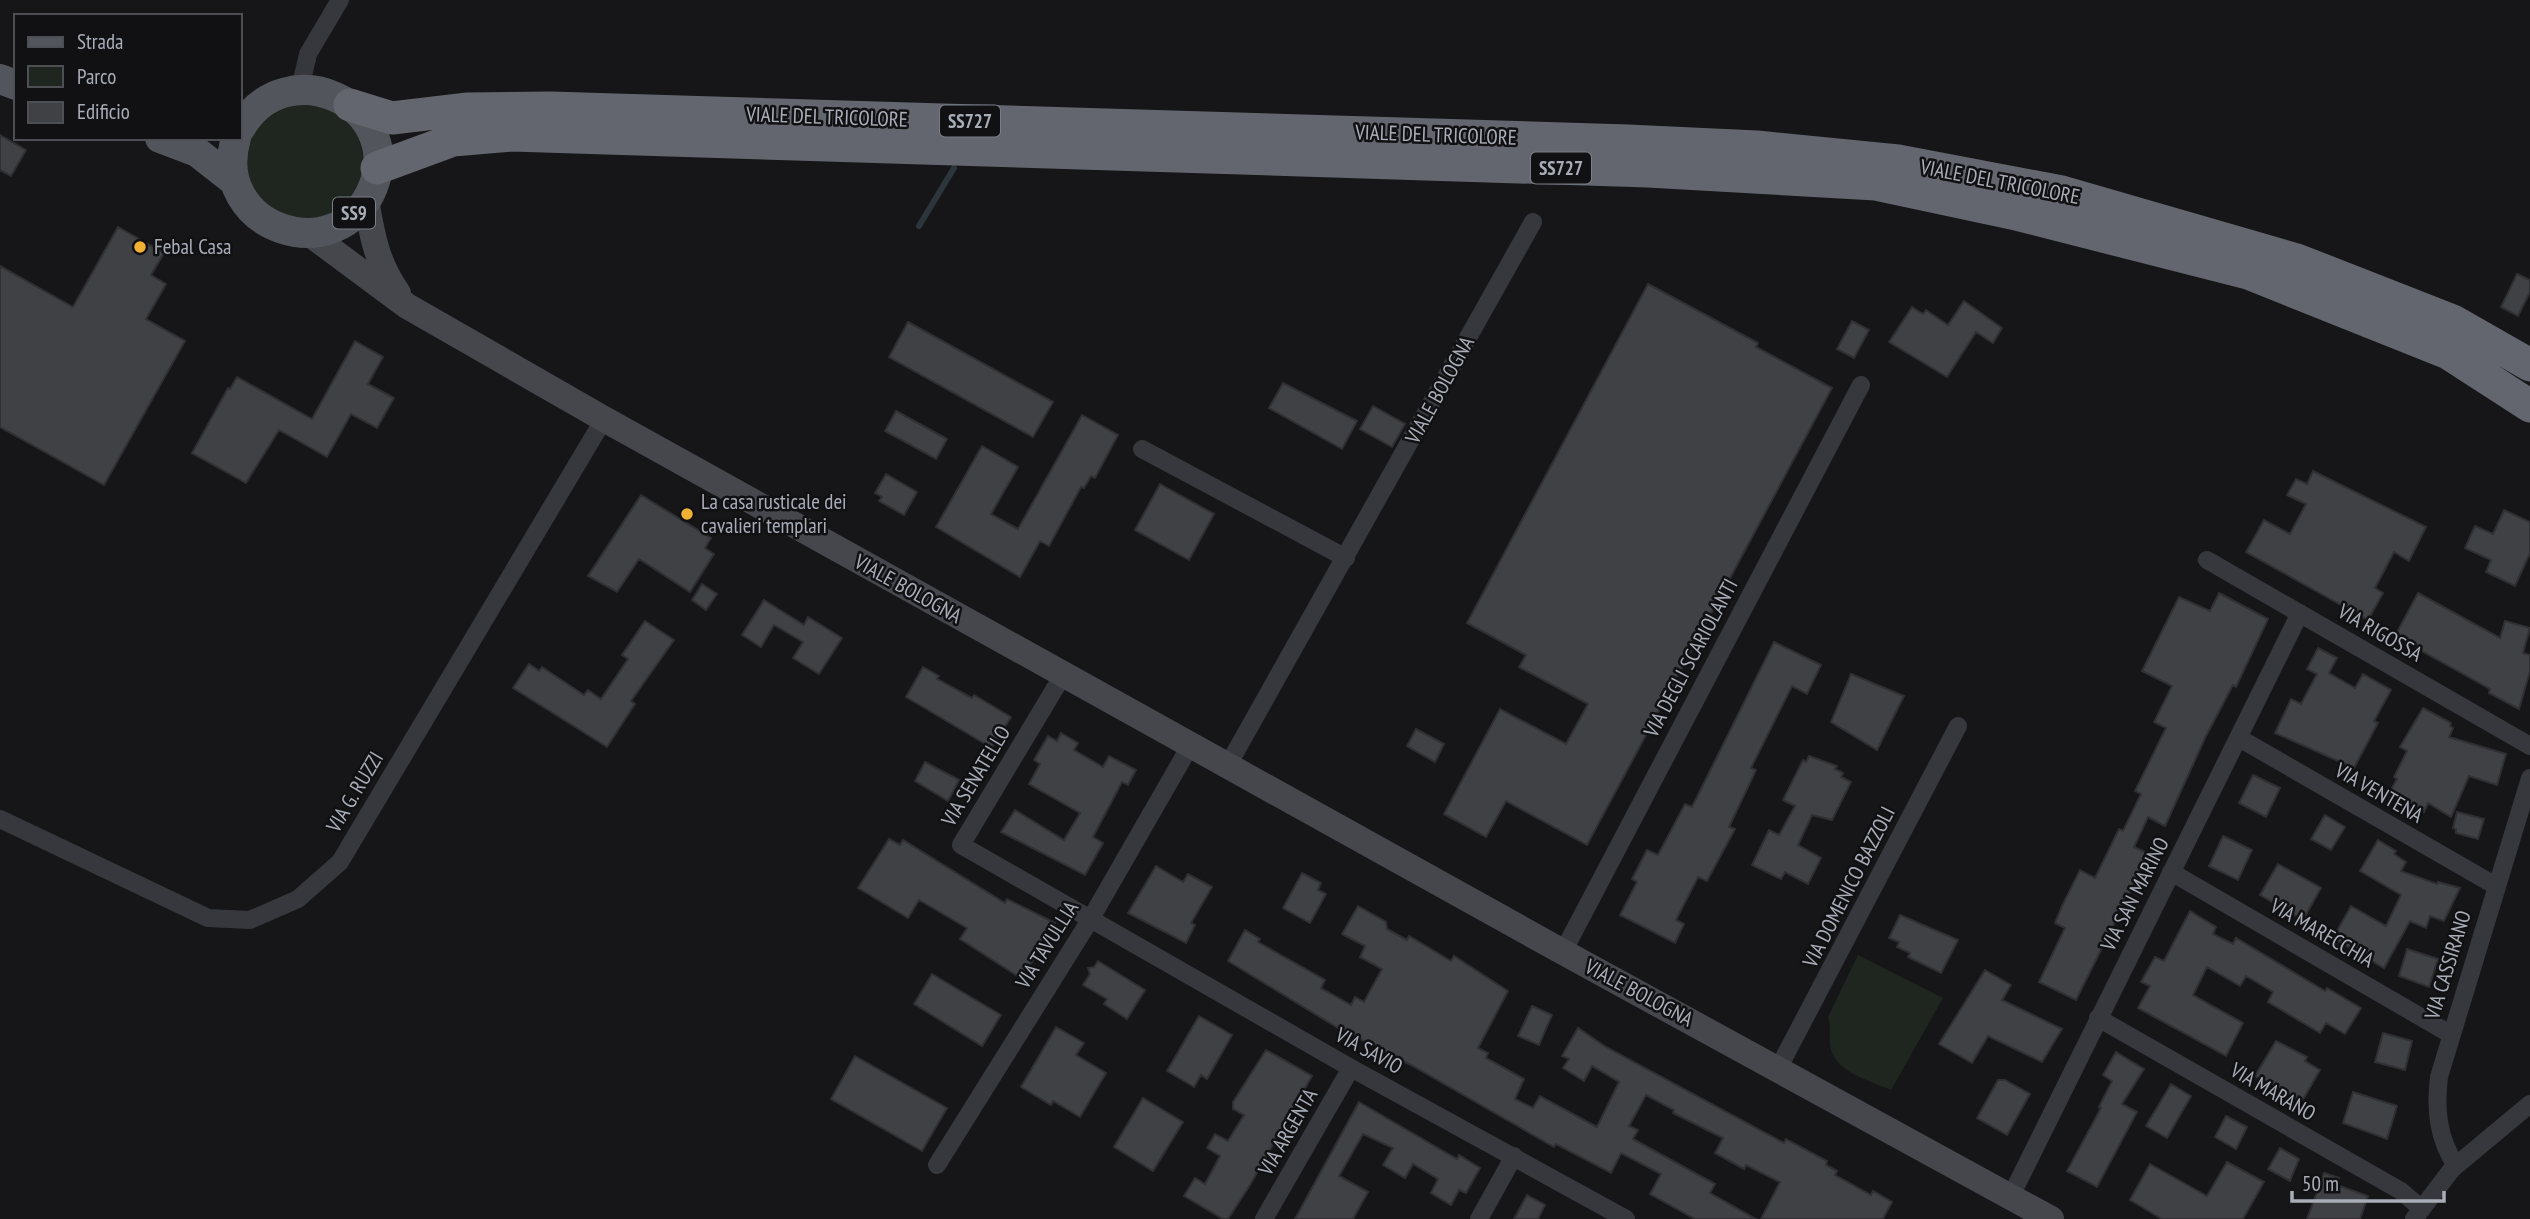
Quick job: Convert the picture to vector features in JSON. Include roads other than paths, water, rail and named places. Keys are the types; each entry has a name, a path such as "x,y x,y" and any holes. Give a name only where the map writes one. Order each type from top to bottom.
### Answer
{"highway":[{"name":"VIALE DEL TRICOLORE","path":"350,105 391,118 468,109 564,109 1628,141 1757,147 1898,161 2062,191 2297,260 2453,321 2530,365"},
{"name":"VIALE DEL TRICOLORE","path":"377,168 453,140 512,135 1634,170 1876,184 2012,213 2248,273 2448,353 2530,406"}],"main road":[{"name":"SS9","path":"234,181 250,209 262,220 285,231 310,234 331,229 351,217 366,200 377,168 372,133 350,105 327,93 300,89"},
{"path":"245,116 269,98 300,89"},
{"path":"165,140 197,152 234,181"},
{"path":"234,181 232,165 236,140"},
{"name":"VIALE BOLOGNA","path":"366,200 374,248 386,277 407,306"},
{"name":"VIALE BOLOGNA","path":"310,234 407,306 604,419 1227,767 2051,1219"}],"street":[{"path":"300,89 308,54 340,0"},
{"name":"VIALE BOLOGNA","path":"1227,767 1533,222"},
{"name":"VIA DEGLI SCARIOLANTI","path":"1563,952 1861,385"},
{"name":"VIA G. RUZZI","path":"0,819 208,918 250,920 298,899 340,862 604,419"},
{"path":"1142,449 1346,558"},
{"name":"VIA RIGOSSA","path":"2207,560 2530,746"},
{"name":"VIA SAN MARINO","path":"2011,1196 2300,614"},
{"name":"VIA SENATELLO","path":"1063,675 961,845 1090,920"},
{"name":"VIA DOMENICO BAZZOLI","path":"1778,1069 1958,726"},
{"name":"VIA VENTENA","path":"2239,738 2496,886"},
{"name":"VIA TAVULLIA","path":"937,1165 1090,920 1190,746"},
{"name":"VIA CASSIRANO","path":"2456,1166 2445,1148 2437,1100 2451,1034 2530,778"},
{"name":"VIA MARECCHIA","path":"2171,872 2451,1034"},
{"name":"VIA SAVIO","path":"1090,920 1351,1068 1626,1219"},
{"name":"VIA MARANO","path":"2098,1018 2401,1191 2418,1214"},
{"name":"VIA ARGENTA","path":"1264,1219 1351,1068"},
{"path":"2418,1214 2456,1166 2530,1104"},
{"path":"1479,1219 1514,1156"}],"waterway":[{"path":"919,226 954,168"}],"place":[{"name":"Febal Casa","path":"140,247"},
{"name":"La casa rusticale dei cavalieri templari","path":"687,514"}]}
